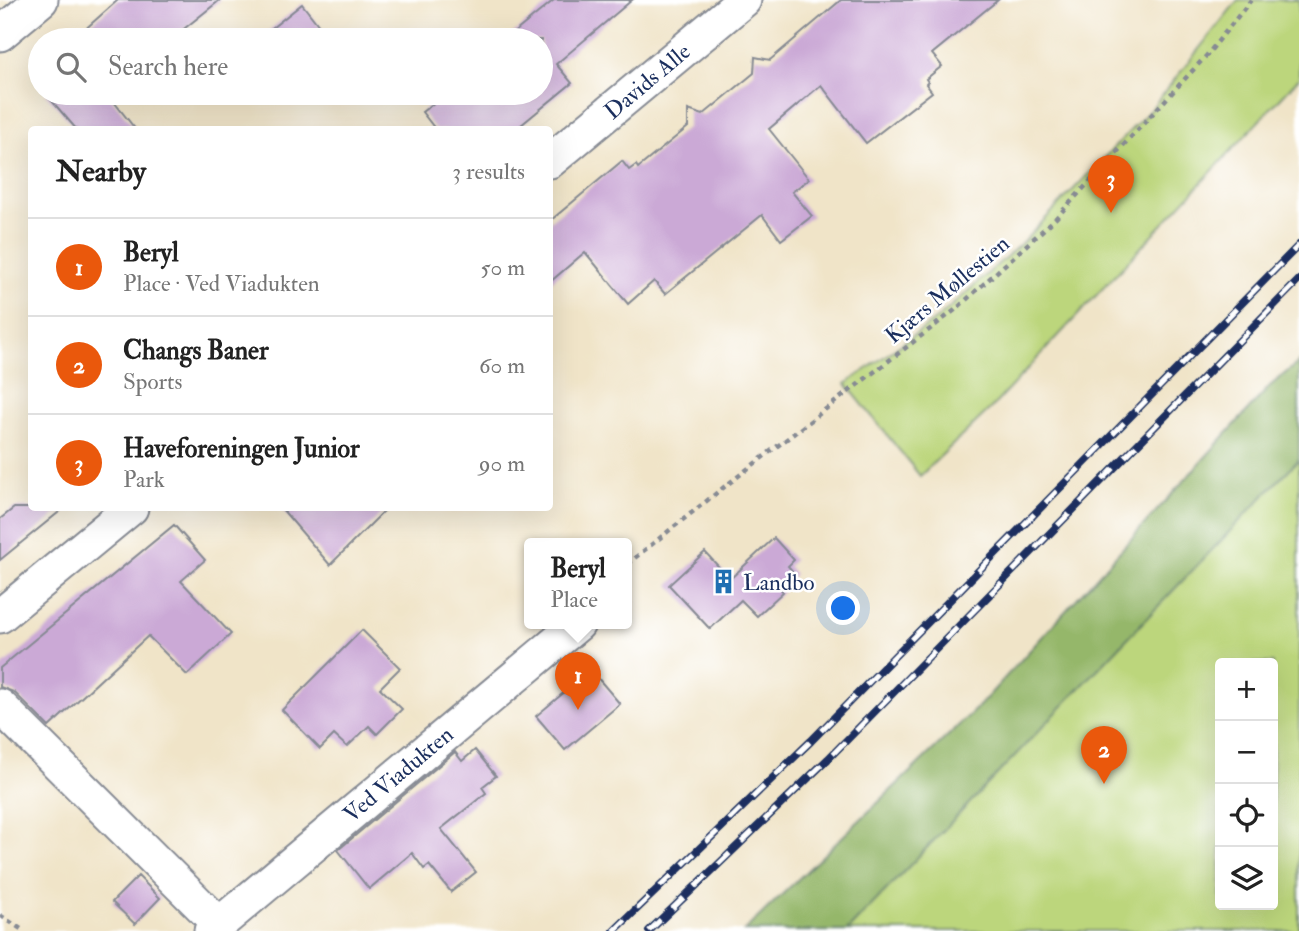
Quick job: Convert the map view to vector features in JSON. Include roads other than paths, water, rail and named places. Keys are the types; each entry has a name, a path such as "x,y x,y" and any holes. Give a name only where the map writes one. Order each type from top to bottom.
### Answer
{"street":[{"path":"0,34 41,0"},
{"name":"Davids Alle","path":"553,159 744,0"},
{"path":"0,616 127,511"},
{"name":"Ved Viadukten","path":"0,706 215,928 572,629"}],"railway":[{"path":"614,931 811,741 1299,245"},
{"path":"649,931 828,759 1299,280"}],"place":[{"name":"Haveforeningen Junior","path":"1111,213"},
{"name":"Landbo","path":"723,582"},
{"name":"Beryl","path":"578,710"},
{"name":"Changs Baner","path":"1104,784"}]}
